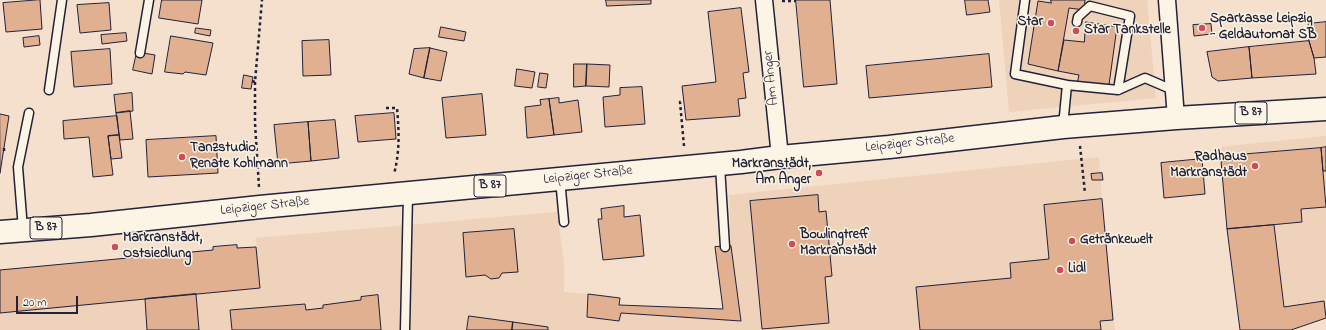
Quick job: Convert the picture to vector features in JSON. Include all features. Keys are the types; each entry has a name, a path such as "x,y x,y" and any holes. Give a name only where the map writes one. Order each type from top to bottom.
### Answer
{"main road":[{"name":"Leipziger Straße","path":"0,232 23,229 92,225 260,207 720,164 889,147 1071,126 1326,109"}],"street":[{"name":"Am Anger","path":"764,0 780,157"},
{"path":"1167,0 1176,118"}],"lane":[{"path":"49,90 62,0"},
{"path":"140,53 149,0"},
{"path":"1024,0 1015,74 1067,85 1118,90 1145,78 1173,90"},
{"path":"1077,22 1078,17 1090,6 1130,16 1118,90"},
{"path":"1067,85 1071,126"},
{"path":"23,229 18,167 29,113"},
{"path":"720,164 725,247"},
{"path":"560,179 564,222"},
{"path":"398,194 405,330"}],"path":[{"path":"260,207 254,123 254,82 262,0"},
{"path":"684,101 680,102 686,166"},
{"path":"386,108 397,108 400,137 398,194"},
{"path":"1071,126 1085,193"}],"shaded area":[{"name":"Star Tankstelle","path":"999,0 1147,0 1156,98 1009,112"},
{"path":"1326,136 1326,318 1291,330 1240,330 1219,147"},
{"path":"1099,157 1115,330 0,330 0,270 213,250 213,247 237,245 237,248 256,247 256,238 557,212 564,264 564,292 588,294 587,317 619,321 621,313 741,321 731,246 729,195"}],"building":[{"path":"40,0 42,29 6,32 3,3"},
{"path":"162,0 202,0 198,24 159,18"},
{"path":"606,0 651,0 651,4 607,6"},
{"path":"796,0 830,0 837,84 804,87"},
{"path":"965,0 988,0 990,12 967,15"},
{"name":"Star","path":"1051,0 1085,0 1084,10 1069,8 1058,71 1028,64 1038,1 1051,3"},
{"path":"109,3 111,30 80,33 77,5"},
{"path":"741,8 749,72 743,73 746,98 738,99 740,116 686,120 682,86 716,82 708,12"},
{"path":"1086,22 1117,27 1108,92 1077,84 1079,75 1058,71 1064,40 1084,42"},
{"path":"1326,22 1326,57 1314,58 1309,41 1308,24"},
{"name":"Sparkasse Leipzig - Geldautomat SB","path":"1211,24 1212,34 1194,36 1193,25"},
{"path":"441,27 466,32 464,41 439,37"},
{"path":"196,28 211,30 210,36 195,33"},
{"path":"126,33 127,41 102,44 101,35"},
{"path":"39,36 40,45 24,47 23,38"},
{"path":"171,36 213,43 206,75 185,72 183,74 165,72"},
{"path":"329,40 331,75 303,76 302,41"},
{"path":"1309,41 1314,58 1316,74 1252,78 1249,47"},
{"path":"1249,47 1252,78 1218,81 1212,77 1207,52"},
{"path":"430,48 424,78 409,74 414,49"},
{"path":"430,48 447,52 441,81 424,78"},
{"path":"110,49 112,84 74,87 71,52"},
{"path":"137,52 155,55 152,74 133,70"},
{"path":"989,54 992,87 869,98 866,66"},
{"path":"574,64 587,64 586,86 574,87"},
{"path":"587,64 610,65 609,87 586,86"},
{"path":"517,69 535,72 532,88 515,86"},
{"path":"540,73 548,74 546,88 538,87"},
{"path":"244,75 253,77 251,89 242,88"},
{"path":"642,87 645,124 605,127 603,97 620,95 620,88"},
{"path":"132,93 133,111 116,113 114,95"},
{"path":"482,94 486,135 446,138 442,98"},
{"path":"559,98 559,103 578,100 582,132 554,135 549,99"},
{"path":"549,99 554,135 527,138 525,107 541,105 540,100"},
{"path":"130,111 133,139 120,140 116,113"},
{"path":"394,113 396,139 358,142 355,116"},
{"path":"0,114 9,116 0,173"},
{"path":"117,116 119,135 108,136 113,175 93,177 89,137 64,139 63,121"},
{"path":"335,120 339,158 311,161 308,122"},
{"path":"308,122 311,161 278,164 274,125"},
{"path":"119,135 122,158 111,159 108,136"},
{"name":"Tanzstudio Renate Kohlmann","path":"216,136 218,173 148,177 146,140"},
{"path":"1326,147 1326,171 1323,171 1321,148"},
{"path":"1321,148 1326,207 1301,209 1302,222 1227,229 1221,161 1238,160 1237,155"},
{"path":"1202,159 1205,194 1164,198 1161,163"},
{"path":"1102,173 1103,180 1092,180 1091,174"},
{"name":"Bowlingtreff Markranstädt","path":"818,195 819,212 826,211 832,276 825,277 829,323 762,329 750,201"},
{"name":"Lidl","path":"1102,199 1113,320 1100,321 1101,330 920,330 916,287 1011,278 1010,263 1049,259 1044,205"},
{"path":"624,206 624,217 640,215 644,256 603,260 598,219 602,219 601,209"},
{"path":"1274,225 1284,307 1324,301 1326,318 1291,330 1240,330 1227,229"},
{"path":"514,229 518,272 502,273 499,278 491,279 485,275 466,277 463,233"},
{"path":"237,245 237,248 256,247 260,288 0,313 0,270 213,250 213,247"},
{"path":"731,246 741,321 621,313 619,321 587,317 588,294 620,298 619,305 723,309 715,247"},
{"path":"196,294 199,330 147,330 145,299"},
{"path":"378,295 381,330 232,330 230,310 305,304 306,310 323,308 323,305 361,300 361,297"},
{"path":"469,316 513,322 512,330 467,330"},
{"path":"513,322 548,327 548,330 512,330"}],"place":[{"name":"Star","path":"1051,23"},
{"name":"Sparkasse Leipzig - Geldautomat SB","path":"1202,28"},
{"name":"Star Tankstelle","path":"1076,31"},
{"name":"Tanzstudio Renate Kohlmann","path":"182,157"},
{"name":"Radhaus Markranstädt","path":"1255,166"},
{"name":"Markranstädt, Am Anger","path":"819,173"},
{"name":"Getränkewelt","path":"1072,241"},
{"name":"Bowlingtreff Markranstädt","path":"792,244"},
{"name":"Markranstädt, Ostsiedlung","path":"115,247"},
{"name":"Lidl","path":"1060,270"}]}
